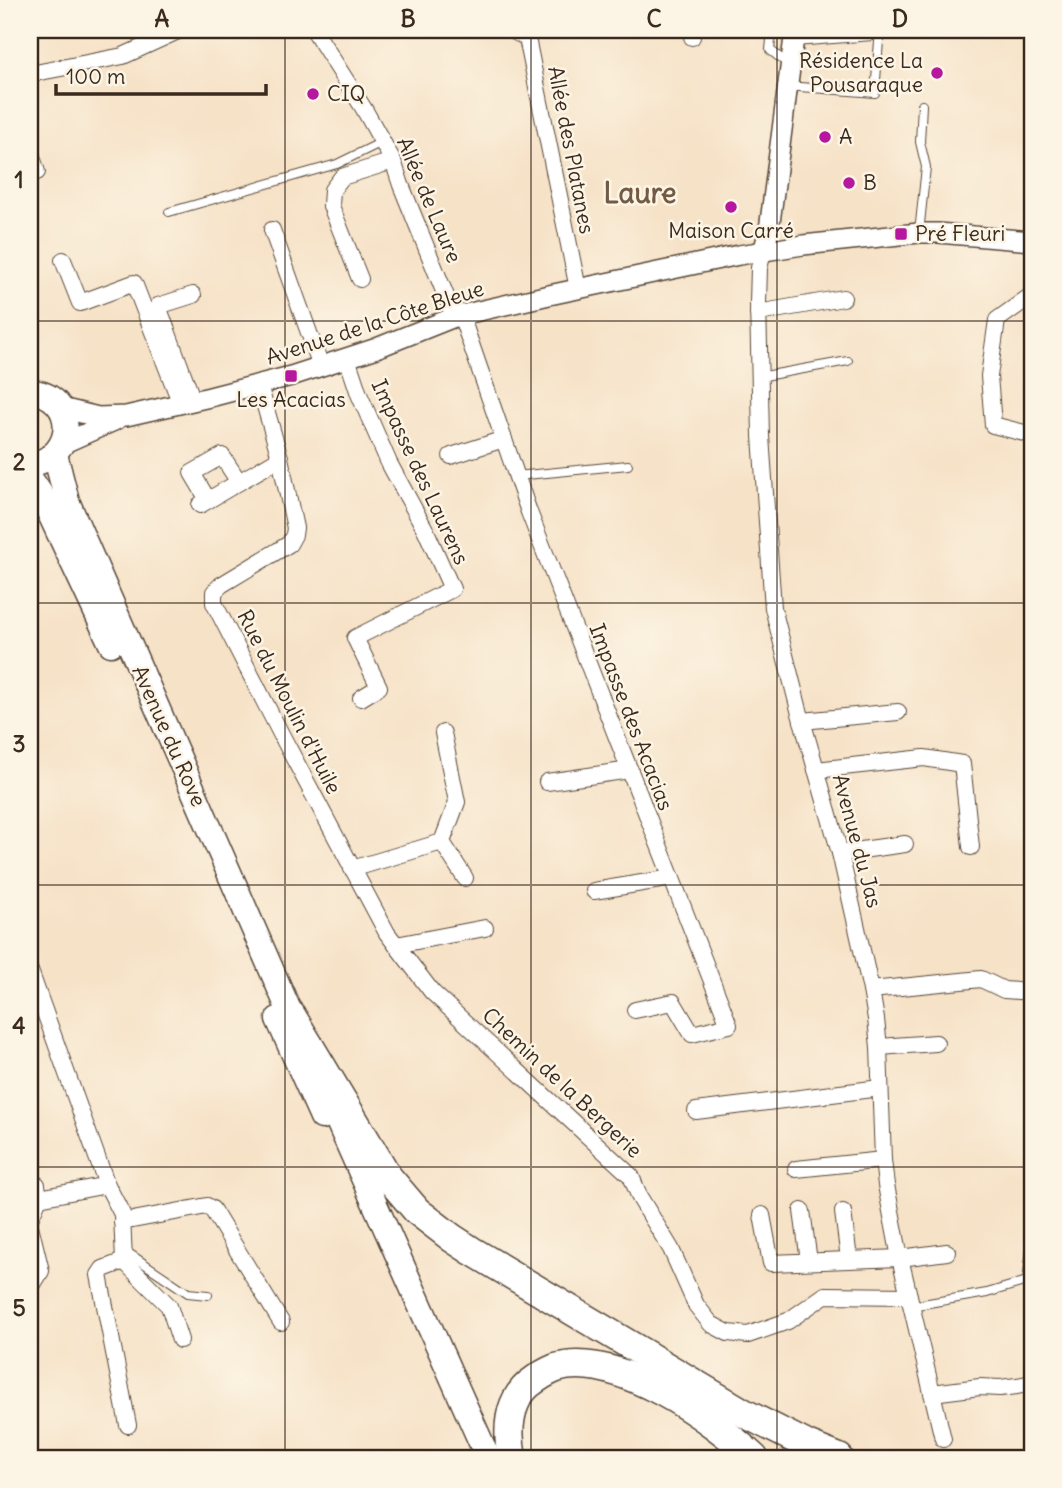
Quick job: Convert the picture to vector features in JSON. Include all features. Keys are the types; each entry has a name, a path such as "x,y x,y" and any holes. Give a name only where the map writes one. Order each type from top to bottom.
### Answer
{"highway":[{"path":"291,1015 388,1177 417,1211 472,1251 744,1413 839,1458"},
{"path":"512,1458 510,1416 515,1402 525,1388 540,1375 558,1367 586,1365 604,1368 642,1382 700,1414 754,1458"}],"main road":[{"path":"30,392 51,398 61,408"},
{"name":"Avenue du Rove","path":"61,408 66,422 66,433 59,449 67,501 488,1458"},
{"path":"30,464 45,461 59,449"},
{"path":"30,478 40,493 109,639 470,1458"}],"street":[{"path":"30,74 123,55 180,30"},
{"name":"Allée de Laure","path":"314,30 393,161 452,311 457,316"},
{"name":"Allée des Platanes","path":"511,30 527,38 578,289"},
{"path":"763,252 794,34 898,30"},
{"path":"30,151 37,172"},
{"path":"360,279 331,206 332,190 342,177 393,161"},
{"path":"272,230 321,366"},
{"name":"Avenue de la Côte Bleue","path":"59,449 85,433 126,416 260,385 374,349 457,316 578,289 814,244 919,233 1032,241"},
{"name":"Avenue du Jas","path":"763,252 759,268 759,377 773,608 802,721 841,853 876,1019 883,1160 900,1258 943,1439"},
{"path":"64,260 80,303 134,283 187,402"},
{"path":"187,402 158,306 193,295"},
{"path":"1032,295 997,320 989,376 993,425 1032,435"},
{"path":"758,313 843,298"},
{"name":"Impasse des Acacias","path":"457,316 463,321 529,512 729,1025 692,1034 673,1002 635,1010"},
{"name":"Impasse des Laurens","path":"346,358 389,463 426,531 452,589 355,638 379,687 361,698"},
{"name":"Rue du Moulin d'Huile","path":"260,385 280,458 295,528 294,535 289,544 222,585 214,593 214,603 352,869"},
{"name":"Avenue de la Côte Bleue","path":"61,408 98,417 126,416"},
{"path":"451,456 504,439"},
{"path":"239,482 222,456 192,473 204,502 239,482 280,458"},
{"path":"802,721 898,712"},
{"path":"442,842 457,802 443,733"},
{"path":"816,770 924,758 962,764 971,847"},
{"path":"547,782 629,769"},
{"path":"352,869 442,842"},
{"path":"442,842 465,878"},
{"path":"841,853 905,844"},
{"name":"Chemin de la Bergerie","path":"352,869 387,933 432,992 631,1176 640,1198 671,1249 696,1305 710,1324 728,1333 748,1335 788,1321 825,1295 910,1301"},
{"path":"594,891 672,878"},
{"path":"396,946 485,928"},
{"path":"30,971 107,1185 122,1214 124,1256 169,1306 180,1340"},
{"path":"870,990 981,979 1004,990 1032,992"},
{"path":"879,1047 936,1043"},
{"path":"696,1111 880,1088"},
{"path":"796,1170 883,1160"},
{"path":"30,1184 37,1185 39,1198 30,1219"},
{"path":"39,1198 107,1185"},
{"path":"122,1222 207,1206 212,1209 281,1322"},
{"path":"802,1211 809,1261"},
{"path":"843,1213 849,1259"},
{"path":"762,1215 771,1263 900,1258 947,1252"},
{"path":"30,1226 41,1271 33,1284 30,1283"},
{"path":"124,1256 103,1269 99,1275 128,1425"},
{"path":"932,1393 980,1387 1017,1387 1032,1383"}],"lane":[{"path":"772,30 770,50 790,66"},
{"path":"787,86 875,93 879,41"},
{"path":"919,233 926,167 920,142 922,106"},
{"path":"169,212 337,164 382,142"},
{"path":"759,377 848,361"},
{"path":"516,476 628,465"},
{"path":"910,1301 987,1293 1027,1281 1032,1242"},
{"path":"124,1256 188,1293 208,1295"}],"place":[{"name":"Résidence La Pousaraque","path":"937,73"},
{"name":"CIQ","path":"313,94"},
{"name":"A","path":"825,137"},
{"name":"B","path":"849,183"},
{"name":"Maison Carré","path":"731,207"},
{"name":"Pré Fleuri","path":"901,234"},
{"name":"Les Acacias","path":"291,376"}],"district":[{"name":"Laure","path":"640,193"}]}
